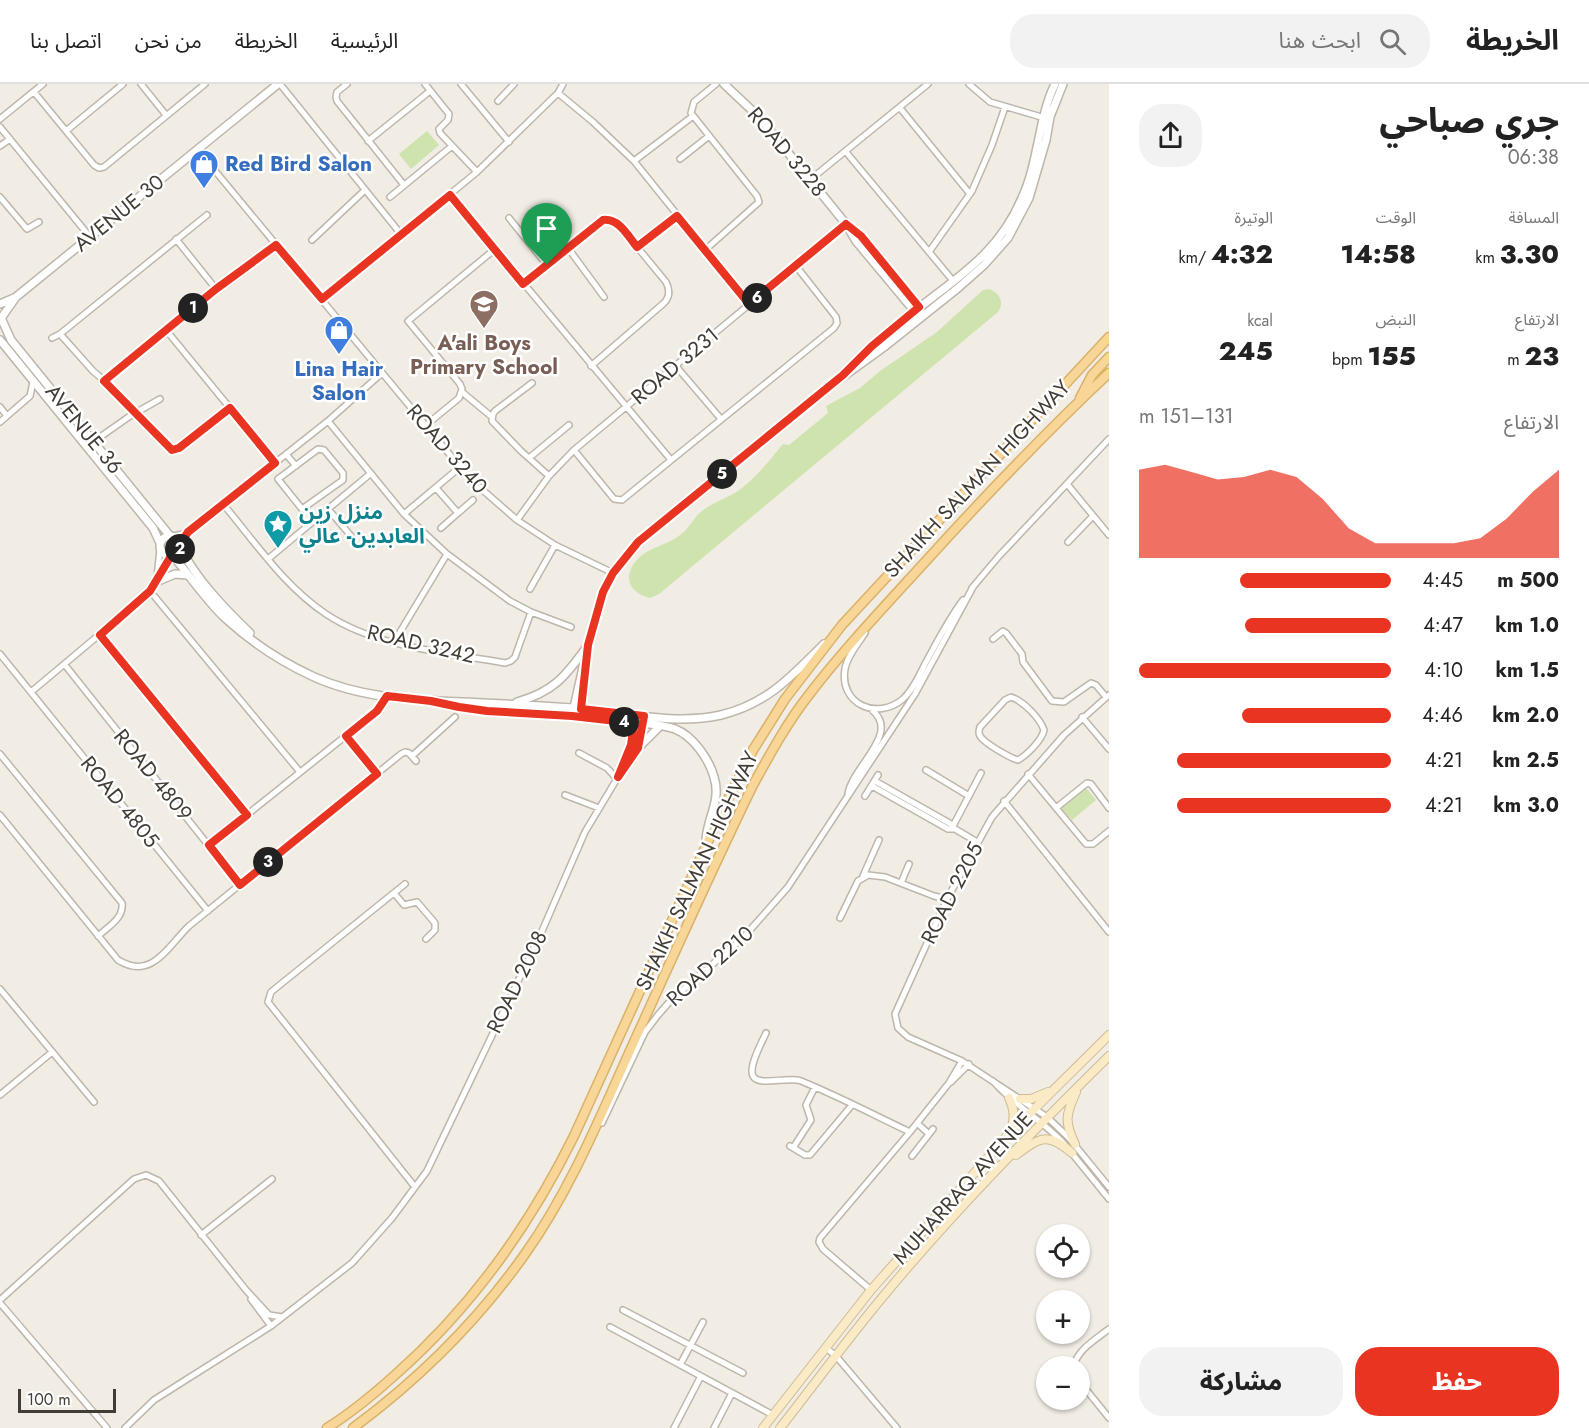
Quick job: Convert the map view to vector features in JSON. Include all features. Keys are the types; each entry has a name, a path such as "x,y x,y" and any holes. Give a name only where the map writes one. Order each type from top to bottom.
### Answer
{"main road":[{"name":"SHAIKH SALMAN HIGHWAY","path":"327,1428 377,1391 444,1328 496,1266 529,1219 553,1179 574,1136 706,844 753,750 785,699 842,625 1109,337"},
{"path":"1079,401 1089,380 1109,357"},
{"name":"SHAIKH SALMAN HIGHWAY","path":"353,1428 376,1411 438,1356 488,1303 542,1227 587,1146 753,784 807,697 969,514 1109,373"},
{"name":"MUHARRAQ AVENUE","path":"763,1428 871,1290 1007,1136 1109,1035"},
{"name":"MUHARRAQ AVENUE","path":"779,1428 904,1273 996,1170 1109,1056"},
{"path":"1075,1144 1069,1132 1067,1117 1079,1086"},
{"path":"1020,1099 1031,1099 1055,1089"},
{"path":"1007,1136 1014,1119 1010,1098"},
{"path":"996,1170 1029,1145 1044,1139 1056,1141 1072,1153"},
{"path":"773,1415 779,1428"}],"street":[{"path":"0,119 43,84"},
{"path":"66,132 123,84"},
{"path":"141,84 166,115"},
{"path":"34,92 94,165 99,168 104,167 205,84"},
{"path":"279,84 400,233"},
{"name":"AVENUE 30","path":"0,304 16,297 279,84"},
{"path":"347,84 337,92 336,97 404,185"},
{"path":"425,84 449,112 449,118 439,132 477,172"},
{"path":"461,84 509,142"},
{"path":"498,101 514,84"},
{"path":"322,299 477,172 558,93 563,84"},
{"path":"705,250 756,206 759,200 693,116 692,105 716,84"},
{"name":"ROAD 3228","path":"724,84 759,117 846,224 861,236 917,311"},
{"path":"811,179 928,84"},
{"path":"969,84 990,102 1047,119"},
{"path":"1047,119 1045,108 1055,84"},
{"path":"576,717 588,645 603,592 613,573 638,542 843,375 928,312 979,261 1002,235 1022,198 1047,119 1063,84"},
{"path":"368,141 430,91"},
{"path":"558,93 593,122 634,162 749,304"},
{"path":"929,252 970,194 992,145 1005,107"},
{"path":"900,108 970,194"},
{"path":"634,162 693,116"},
{"path":"0,127 90,237"},
{"path":"680,159 709,136"},
{"path":"0,146 10,139"},
{"path":"390,197 452,146"},
{"name":"ROAD 3240","path":"197,149 459,468 517,520 555,545 613,573"},
{"path":"846,152 956,285"},
{"path":"312,240 365,190"},
{"path":"450,195 671,460"},
{"path":"1,201 27,229 39,222"},
{"path":"52,338 60,334 207,214"},
{"path":"637,247 677,216"},
{"path":"509,218 547,265"},
{"path":"523,284 600,221 607,219 617,222 666,282 669,289 668,297 591,366"},
{"name":"ROAD 3231","path":"517,520 549,476 574,450 846,224"},
{"path":"176,238 216,289"},
{"path":"104,381 216,289 276,245"},
{"path":"568,248 604,297"},
{"path":"495,249 408,321 460,384 462,392 492,417 495,424 549,476"},
{"path":"574,450 618,501 624,499 837,325 836,317 796,266"},
{"path":"843,375 872,346 917,311 956,285"},
{"name":"AVENUE 30","path":"1,318 16,297"},
{"path":"917,311 928,312"},
{"path":"904,331 917,311"},
{"name":"AVENUE 36","path":"1,318 11,340 172,536"},
{"path":"166,330 275,463"},
{"path":"60,334 172,450 179,448 230,408"},
{"name":"AVENUE 36","path":"0,340 153,528 160,546"},
{"path":"675,365 721,420"},
{"path":"32,692 150,591 172,556 178,553 188,532 327,421 382,373"},
{"path":"0,422 30,396 33,382"},
{"path":"492,417 495,411 532,383"},
{"path":"425,426 457,400 462,392"},
{"path":"30,396 45,395"},
{"path":"103,435 160,399"},
{"path":"0,407 7,416"},
{"path":"327,421 404,514 447,554 510,601 531,612 571,627"},
{"path":"529,458 569,424"},
{"name":"ROAD 2210","path":"871,710 893,706 904,698 951,618 973,587 999,556 1109,439"},
{"path":"321,448 343,473 343,480 302,509 278,480 296,466 321,448"},
{"path":"286,454 296,466"},
{"path":"404,514 459,468"},
{"path":"268,559 370,474"},
{"path":"1067,484 1109,535"},
{"path":"436,488 458,513"},
{"path":"441,528 473,500"},
{"name":"ROAD 3242","path":"223,504 268,559 300,593 327,615 394,642 506,663 515,657 531,612"},
{"path":"328,509 351,536"},
{"path":"1068,542 1093,516"},
{"path":"156,582 160,546 164,537 188,532"},
{"path":"172,536 196,573 229,612 278,656"},
{"path":"530,589 555,545"},
{"path":"160,546 164,555 172,556 225,617 278,656 328,682 359,692 387,696 431,701 577,708 634,719"},
{"path":"394,642 447,554"},
{"path":"156,582 175,574 189,575"},
{"name":"ROAD 2210","path":"587,1146 605,1117 651,1023 672,999 759,922 788,887 915,694 973,587"},
{"path":"150,591 300,772"},
{"path":"871,710 863,707 850,696 844,677 848,658 874,619"},
{"path":"431,701 487,711 576,717 643,720 703,718 741,709 779,688 842,625"},
{"path":"993,639 999,633 1006,633 1022,654 1023,662 1052,701 1064,702 1091,683 1107,696"},
{"path":"100,635 247,815"},
{"path":"511,704 545,692 558,683 588,645"},
{"name":"ROAD 4805","path":"0,654 208,911"},
{"name":"ROAD 4809","path":"65,664 240,885"},
{"path":"209,845 377,711 387,696"},
{"name":"ROAD 2205","path":"1032,1112 1020,1099 969,1064 908,1036 898,1028 895,1021 897,1007 946,901 977,842 1004,801 1082,717 1107,696"},
{"path":"1011,697 1019,701 1043,725 1044,734 1035,743 1024,756 1014,759 986,742 981,737 980,726 1005,700 1011,697"},
{"name":"ROAD 2210","path":"848,795 851,781 881,735 880,721 871,710"},
{"path":"0,816 118,960 135,966 153,962 184,931 403,753 407,752 414,759 455,717"},
{"path":"1082,717 1109,749"},
{"name":"ROAD 2008","path":"618,778 631,745 634,719"},
{"path":"643,720 675,729 688,737 704,756 714,777 716,801 706,835 706,844"},
{"name":"ROAD 2008","path":"125,1428 154,1400 271,1326 352,1263 392,1218 427,1171 542,931 582,839 638,748 643,720"},
{"path":"638,748 660,726"},
{"path":"346,736 377,774"},
{"path":"1035,743 1047,753"},
{"path":"579,753 607,768 618,778"},
{"path":"0,754 122,903 123,911 119,917 98,936"},
{"path":"926,770 969,796"},
{"path":"865,796 875,781 948,829 954,827 981,773"},
{"path":"1029,774 1086,844 1093,844 1109,831"},
{"path":"1056,808 1087,783 1091,784 1109,808"},
{"path":"565,795 599,808"},
{"path":"1004,801 1109,932"},
{"path":"954,827 977,842"},
{"path":"840,918 879,840"},
{"path":"902,883 909,864"},
{"path":"863,876 880,875 934,896 937,901 946,901"},
{"path":"405,884 271,992 268,1002 415,1187"},
{"path":"394,893 404,905 417,902 435,923 435,930 426,939"},
{"path":"0,989 94,1102"},
{"path":"766,1033 752,1066 753,1077 763,1082 792,1078 910,1132"},
{"path":"0,1095 51,1053"},
{"path":"949,1083 962,1061"},
{"path":"871,1290 823,1249 819,1242 822,1235 949,1083 969,1064"},
{"name":"ROAD 2205","path":"992,1080 1010,1098 1032,1112"},
{"path":"815,1087 806,1105 811,1120 792,1147 805,1155 810,1155 852,1105"},
{"path":"1032,1112 1075,1144 1109,1187"},
{"path":"1045,1120 1109,1199"},
{"path":"912,1156 931,1131 916,1123"},
{"path":"107,1428 0,1301 134,1179 146,1175 159,1181 246,1290 269,1315 284,1316"},
{"path":"201,1235 272,1179"},
{"path":"246,1290 261,1315 271,1326"},
{"path":"622,1310 743,1373"},
{"path":"680,1365 703,1322"},
{"path":"610,1327 773,1415"},
{"path":"1078,1356 1109,1329"},
{"path":"826,1348 836,1356 897,1428"},
{"path":"674,1428 701,1376"},
{"path":"714,1428 732,1393"},
{"path":"1090,1394 1109,1418"},
{"path":"360,1428 376,1411"}],"green space":[{"path":"427,131 439,145 411,169 399,154"},
{"path":"989,289 996,292 1000,298 1001,305 998,312 659,594 650,598 633,588 629,574 641,556 683,533 702,511 745,486 783,444 789,445 828,413 826,406 860,388 880,371 937,332 983,290"},
{"path":"1086,788 1096,800 1072,820 1061,808"}],"place":[{"name":"Red Bird Salon","path":"204,190"},
{"name":"A'ali Boys Primary School","path":"484,330"},
{"name":"Lina Hair Salon","path":"339,356"},
{"name":"منزل زين العابدين- عالي","path":"278,550"}],"route":[{"path":"450,195 523,284 547,265 600,221 610,219 617,222 637,247 677,216 749,304 846,224 861,236 919,307 872,346 843,375 638,542 613,573 603,592 588,645 581,709 644,716 638,748 618,777 631,745 634,723 572,716 487,711 387,696 377,711 346,736 377,774 240,885 209,845 247,815 100,635 150,591 171,556 176,555 180,550 180,544 188,532 275,463 230,408 179,448 172,450 104,381 216,289 276,245 322,299 400,233 450,195"}]}
